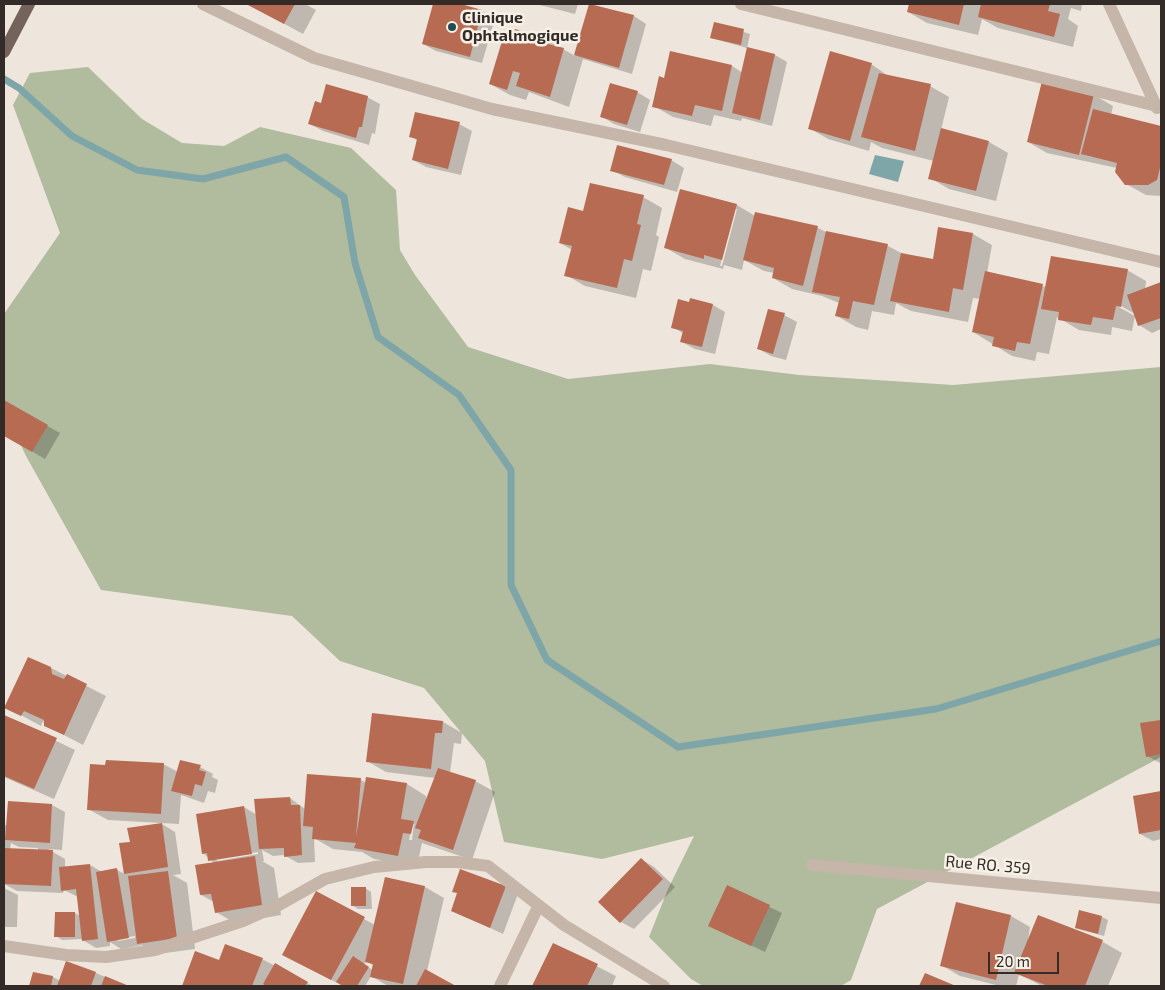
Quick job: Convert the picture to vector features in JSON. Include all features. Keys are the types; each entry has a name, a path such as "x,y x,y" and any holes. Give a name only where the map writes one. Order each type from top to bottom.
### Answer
{"main road":[{"path":"4,52 29,4"}],"street":[{"path":"203,4 314,58 492,110 666,145 1161,262"},
{"path":"741,4 1159,108"},
{"path":"1109,4 1159,108"},
{"path":"4,946 66,955 106,957 155,950 243,921 279,905 325,879 374,867 426,862 458,862 488,866 538,907 664,986"},
{"name":"Rue RO. 359","path":"812,865 1161,898"},
{"path":"500,986 538,907"}],"green space":[{"path":"88,67 142,119 182,143 224,146 260,127 351,148 396,190 400,250 415,275 468,347 568,379 710,364 799,375 953,385 1161,367 1161,757 877,909 851,980 841,986 703,986 691,979 649,937 668,889 694,836 602,859 504,842 485,761 424,688 340,661 292,616 101,590 26,456 4,410 4,314 60,233 13,105 30,73"}],"water":[{"path":"875,155 904,161 898,182 869,174"}],"building":[{"path":"246,4 295,4 284,24"},
{"name":"Clinique Ophtalmogique","path":"433,4 461,4 482,10 470,57 422,44"},
{"path":"589,4 634,15 619,68 574,55"},
{"path":"909,4 964,4 959,25 907,12"},
{"path":"981,4 1050,4 1048,11 1060,14 1054,37 978,17"},
{"path":"714,22 744,29 741,45 710,38"},
{"path":"515,29 550,40 548,44 564,48 550,97 516,86 520,73 513,71 507,90 489,84 505,31 513,34"},
{"path":"747,47 775,54 760,120 732,113"},
{"path":"670,51 732,65 722,111 695,105 692,116 652,107 659,76 664,78"},
{"path":"830,51 872,63 850,141 808,129"},
{"path":"879,73 931,84 915,151 861,137"},
{"path":"1042,81 1094,94 1079,155 1027,142"},
{"path":"610,83 638,91 627,125 600,117"},
{"path":"326,84 368,96 362,127 359,127 356,138 308,124 315,101 321,103"},
{"path":"1093,109 1161,126 1161,164 1157,180 1148,185 1125,185 1115,172 1117,163 1081,154"},
{"path":"415,112 460,122 448,169 412,160 417,139 409,137"},
{"path":"941,128 989,141 976,191 928,179"},
{"path":"617,145 672,159 664,185 610,171"},
{"path":"590,183 644,195 637,224 641,225 632,261 624,259 617,288 564,276 572,246 559,243 568,207 583,211"},
{"path":"680,189 737,204 722,260 704,255 704,259 664,248"},
{"path":"755,212 818,226 803,286 772,278 774,268 743,260"},
{"path":"938,227 973,233 963,290 953,288 949,312 890,301 901,253 933,259"},
{"path":"826,231 888,244 874,305 853,301 849,319 835,316 840,297 812,292"},
{"path":"1051,256 1128,269 1121,307 1116,306 1113,320 1093,317 1091,325 1058,320 1059,312 1041,309"},
{"path":"985,271 1043,284 1030,344 1017,342 1015,351 992,346 994,337 972,332"},
{"path":"1161,282 1161,318 1138,326 1127,295"},
{"path":"690,298 713,304 702,347 680,342 683,331 671,328 678,299 689,302"},
{"path":"768,309 785,313 773,354 757,349"},
{"path":"4,400 48,425 32,452 4,436"},
{"path":"28,657 51,667 52,674 64,679 67,674 87,684 64,735 44,726 44,720 24,711 21,716 4,708"},
{"path":"372,713 443,721 442,733 435,733 431,769 366,762"},
{"path":"4,715 57,738 34,789 4,776"},
{"path":"1161,720 1161,754 1146,757 1140,723"},
{"path":"106,760 164,763 161,814 87,810 90,764 105,765"},
{"path":"180,760 201,765 199,770 206,772 202,786 195,784 192,796 171,791"},
{"path":"438,768 476,780 453,850 418,838 421,830 415,828"},
{"path":"307,774 361,778 356,837 366,777 407,783 401,819 414,821 411,834 403,833 398,856 354,848 356,843 312,839 313,827 303,826"},
{"path":"1161,791 1161,830 1139,834 1133,796"},
{"path":"290,797 291,805 300,805 302,855 284,857 284,848 259,849 254,799"},
{"path":"8,801 52,804 50,843 5,840"},
{"path":"244,806 252,854 208,861 207,853 202,854 196,814"},
{"path":"162,823 168,867 124,874 119,843 130,842 127,828"},
{"path":"4,848 53,850 51,886 4,884"},
{"path":"255,856 262,905 215,913 211,894 200,895 195,865"},
{"path":"641,858 663,879 620,923 598,902"},
{"path":"90,864 98,939 82,941 76,889 61,891 59,867"},
{"path":"117,868 129,938 107,942 96,872"},
{"path":"460,869 506,886 490,928 451,911 457,893 452,892"},
{"path":"168,871 177,938 137,944 128,876"},
{"path":"385,877 425,886 403,984 370,977 373,964 365,962"},
{"path":"727,885 770,905 751,946 708,926"},
{"path":"351,887 366,887 366,906 351,906"},
{"path":"316,891 365,917 331,980 282,955"},
{"path":"956,902 1011,915 996,980 940,966"},
{"path":"1079,910 1102,916 1098,934 1075,928"},
{"path":"55,912 75,912 75,937 54,937"},
{"path":"1038,915 1103,940 1085,986 1048,986 1014,973"},
{"path":"553,943 598,964 587,986 532,986"},
{"path":"225,944 263,958 252,986 182,986 195,951 219,960"},
{"path":"353,956 369,967 357,986 343,986 336,982"},
{"path":"66,961 96,972 91,986 57,986"},
{"path":"275,963 308,982 305,986 266,986 263,984"},
{"path":"425,969 456,986 416,986"},
{"path":"33,972 53,976 51,986 29,986"},
{"path":"925,973 956,986 919,986"},
{"path":"105,976 129,986 101,986"}],"waterway":[{"path":"4,79 19,88 72,136 137,170 203,179 286,157 344,197 355,263 378,337 459,395 511,470 511,585 547,660 678,747 936,709 1161,641"}],"place":[{"name":"Clinique Ophtalmogique","path":"452,27"}]}
